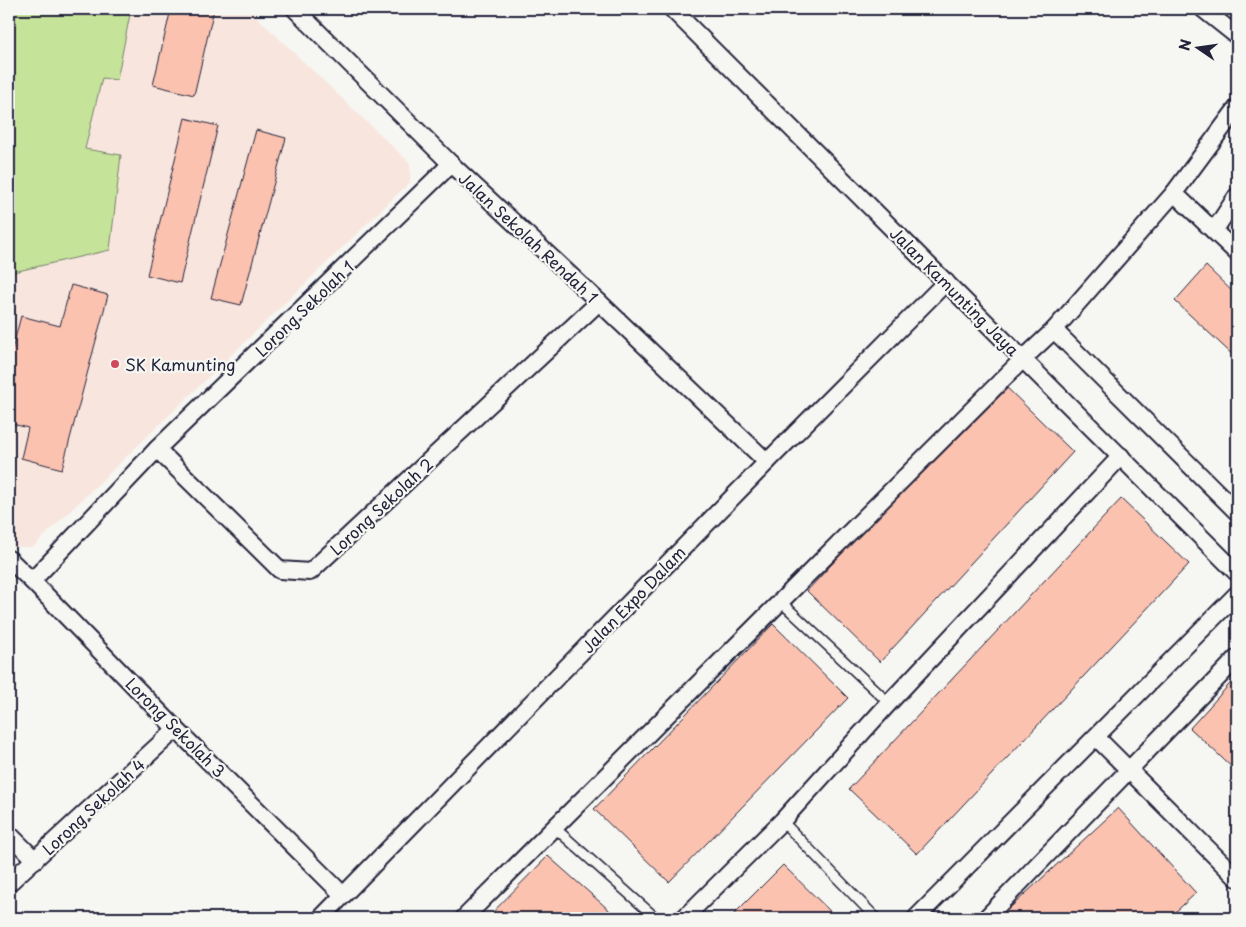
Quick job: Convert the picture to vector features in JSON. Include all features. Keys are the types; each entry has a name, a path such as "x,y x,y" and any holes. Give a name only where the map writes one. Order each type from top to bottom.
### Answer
{"street":[{"name":"Jalan Sekolah Rendah 1","path":"296,9 451,164 768,462"},
{"name":"Jalan Kamunting Jaya","path":"672,9 1237,573"},
{"path":"1203,9 1237,36"},
{"path":"464,918 1054,330 1174,194 1237,108"},
{"name":"Lorong Sekolah 1","path":"32,581 158,449 451,164"},
{"path":"1174,194 1237,253"},
{"path":"1214,231 1237,196"},
{"name":"Jalan Expo Dalam","path":"321,918 946,282"},
{"name":"Lorong Sekolah 2","path":"158,449 280,570 310,572 599,302"},
{"path":"1054,330 1237,512"},
{"path":"684,918 782,821 1120,456"},
{"name":"Lorong Sekolah 3","path":"9,559 176,729 344,895"},
{"path":"916,918 1237,594"},
{"path":"986,918 1237,658"},
{"name":"Lorong Sekolah 4","path":"9,883 176,729"},
{"path":"1096,737 1237,878"},
{"path":"9,834 35,860"}],"lane":[{"path":"781,602 889,704"},
{"path":"782,821 876,918"},
{"path":"555,828 656,918"}],"shaded area":[{"name":"SK Kamunting","path":"9,9 248,9 410,163 410,182 33,547 10,547 9,545"}],"green space":[{"path":"9,9 131,9 117,80 102,78 85,149 121,155 110,250 9,273"}],"building":[{"path":"171,9 214,9 194,95 153,85"},
{"path":"185,118 218,126 180,283 147,275"},
{"path":"256,130 286,138 241,305 211,298"},
{"path":"1206,266 1237,296 1237,359 1175,301"},
{"path":"71,285 108,295 62,469 21,458 28,428 9,423 9,361 21,316 60,326"},
{"path":"1000,381 1073,452 880,662 807,591"},
{"path":"1121,499 1189,564 917,854 849,789"},
{"path":"773,624 848,698 669,882 594,809"},
{"path":"1237,676 1237,772 1190,728"},
{"path":"1118,808 1196,893 1169,918 999,918"},
{"path":"548,856 618,918 487,918"},
{"path":"783,865 837,918 730,918"}],"place":[{"name":"SK Kamunting","path":"115,364"}]}
